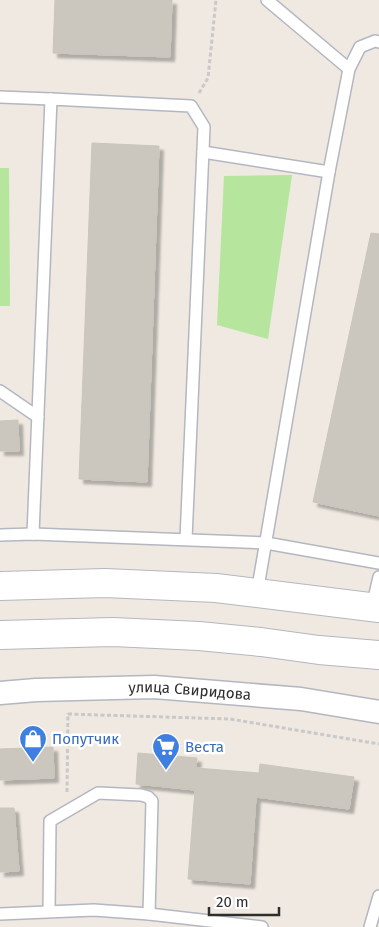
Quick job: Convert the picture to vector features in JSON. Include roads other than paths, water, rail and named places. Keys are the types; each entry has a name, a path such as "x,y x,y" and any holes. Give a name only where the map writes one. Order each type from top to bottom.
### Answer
{"street":[{"path":"0,586 105,583 216,588 376,608"},
{"path":"0,635 113,632 198,636 379,656"},
{"name":"улица Свиридова","path":"0,693 36,690 154,687 300,699 379,712"}],"lane":[{"path":"266,0 349,69"},
{"path":"257,593 329,172 349,69 360,47 375,41 379,42"},
{"path":"0,97 191,106 204,127 186,539"},
{"path":"33,534 51,99"},
{"path":"203,152 329,172"},
{"path":"0,392 38,417"},
{"path":"0,535 33,534 266,543 379,563"},
{"path":"376,608 379,577"},
{"path":"49,911 50,820 98,793 141,794 152,801 149,914"},
{"path":"370,927 379,896"},
{"path":"0,914 94,910 149,914 262,927"}],"place":[{"name":"Попутчик","path":"33,763"},
{"name":"Веста","path":"166,771"}]}
